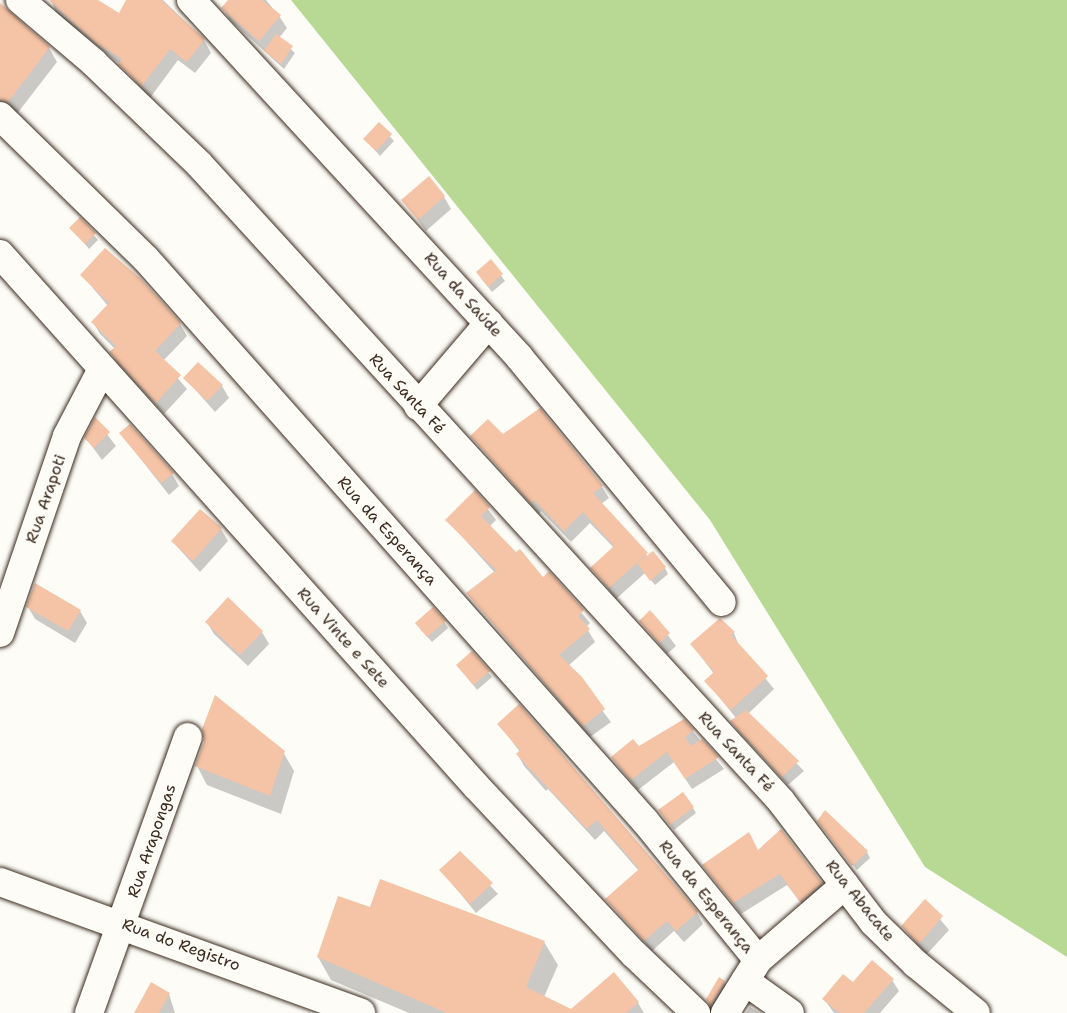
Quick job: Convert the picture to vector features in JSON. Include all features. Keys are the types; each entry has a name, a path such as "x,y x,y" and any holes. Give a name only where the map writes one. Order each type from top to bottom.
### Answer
{"street":[{"name":"Rua Santa Fé","path":"20,0 93,62 199,164 781,801"},
{"name":"Rua da Saúde","path":"191,0 489,323 722,602"},
{"name":"Rua da Esperança","path":"0,116 146,259 645,821 751,971 790,1013"},
{"name":"Rua Vinte e Sete","path":"0,254 476,786 634,954 696,1013"},
{"path":"418,406 489,323"},
{"name":"Rua Arapoti","path":"0,633 67,436 102,369"},
{"name":"Rua Arapongas","path":"89,1013 123,924 188,737"},
{"name":"Rua Abacate","path":"781,801 874,923 916,964 976,1013"},
{"name":"Rua do Registro","path":"0,882 123,924 361,1013"},
{"path":"725,1013 751,971 845,885"}],"green space":[{"path":"291,0 1067,0 1067,957 925,867 710,520"}],"building":[{"path":"49,0 98,0 119,13 126,0 161,0 205,39 187,62 170,49 142,86 118,64 122,59 96,43"},
{"path":"228,0 262,0 281,15 259,41 221,8"},
{"path":"0,3 50,47 8,102 0,100"},
{"path":"276,34 293,46 281,64 264,51"},
{"path":"379,122 392,134 376,151 363,139"},
{"path":"429,176 445,196 418,220 401,200"},
{"path":"80,217 96,233 85,244 69,228"},
{"path":"105,248 140,278 181,323 155,351 181,375 156,403 109,352 116,346 91,322 109,303 80,275"},
{"path":"491,259 503,274 488,287 476,272"},
{"path":"198,362 223,385 207,401 183,378"},
{"path":"540,408 603,486 593,493 648,553 609,588 590,568 614,546 583,512 564,531 534,500 531,503 470,436 488,419 503,434"},
{"path":"95,417 110,432 94,448 84,438"},
{"path":"130,424 174,473 161,483 119,433"},
{"path":"475,490 490,507 481,516 516,552 520,549 543,577 549,571 584,610 578,616 590,629 559,655 582,677 605,709 583,726 466,593 496,570 445,520"},
{"path":"200,509 222,528 193,561 171,541"},
{"path":"653,551 666,567 650,581 637,563"},
{"path":"35,583 81,610 68,631 26,607"},
{"path":"228,597 263,631 240,655 205,622"},
{"path":"433,607 446,621 427,637 415,623"},
{"path":"650,610 670,633 659,643 639,621"},
{"path":"720,618 735,632 731,635 768,676 731,710 704,681 714,672 690,644"},
{"path":"472,651 490,671 473,685 456,665"},
{"path":"215,695 285,751 270,796 195,766 204,742 202,729"},
{"path":"519,704 698,912 676,931 667,921 644,941 605,899 639,869 597,820 587,829 516,754 520,750 497,724"},
{"path":"746,710 799,761 782,777 730,721"},
{"path":"684,719 694,730 685,737 691,746 702,739 719,757 685,779 667,752 631,780 611,757 633,739 639,746"},
{"path":"683,792 694,807 670,825 658,810"},
{"path":"825,810 868,851 852,866 817,821"},
{"path":"781,829 822,883 800,902 780,874 733,903 702,865 749,832 758,850"},
{"path":"460,851 493,883 470,904 439,870"},
{"path":"380,879 545,941 526,987 571,1009 614,972 639,1002 626,1013 447,1013 317,957 338,896 370,907"},
{"path":"925,899 943,916 919,944 901,926"},
{"path":"872,960 894,979 864,1013 840,1013 822,999 843,974 853,982"},
{"path":"719,977 725,981 710,1006 706,999"},
{"path":"151,982 170,993 159,1013 134,1013"}]}
